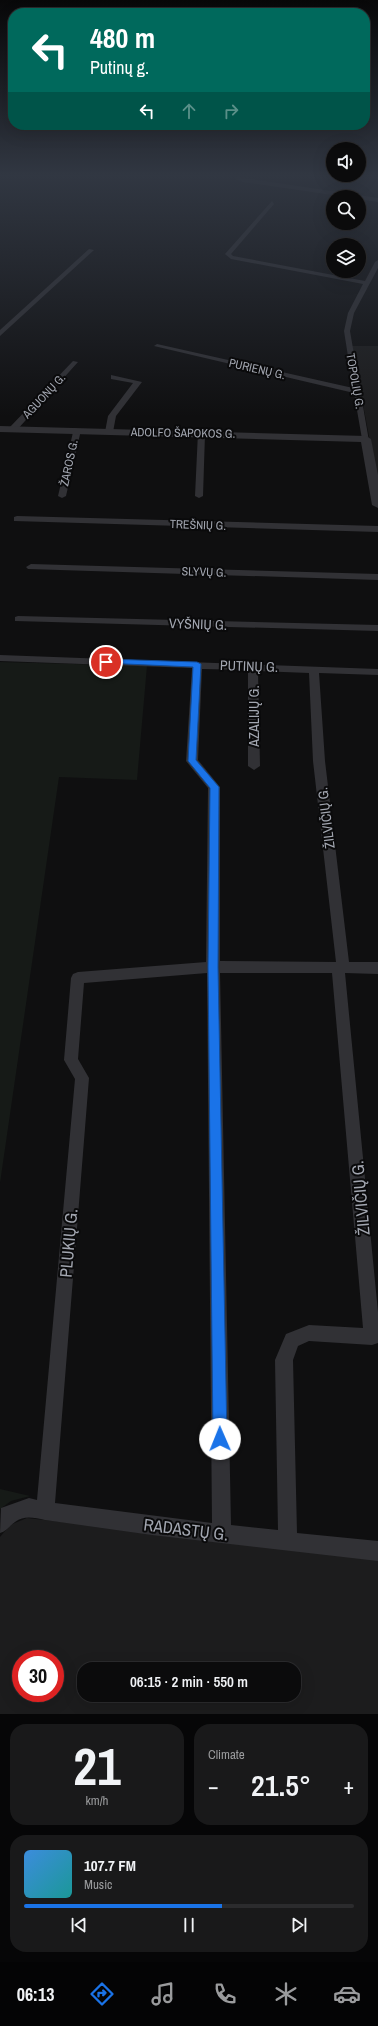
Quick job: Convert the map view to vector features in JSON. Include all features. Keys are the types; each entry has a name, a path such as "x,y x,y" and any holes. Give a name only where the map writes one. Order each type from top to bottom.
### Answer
{"street":[{"path":"0,334 83,257"},
{"path":"231,257 367,283"},
{"name":"TOPOLIŲ G.","path":"378,262 352,313 347,327 378,506"},
{"path":"0,326 8,327"},
{"name":"PURIENŲ G.","path":"157,346 357,391"},
{"name":"AGUONŲ G.","path":"13,429 75,362"},
{"path":"109,432 112,416 138,382 114,377"},
{"name":"ADOLFO ŠAPOKOS G.","path":"0,429 366,439"},
{"name":"ŽAROS G.","path":"62,496 77,430"},
{"path":"199,496 201,434"},
{"name":"TREŠNIŲ G.","path":"17,519 378,530"},
{"name":"SLYVŲ G.","path":"31,567 378,576"},
{"name":"VYŠNIŲ G.","path":"18,619 378,628"},
{"name":"PUTINŲ G.","path":"0,658 197,664 378,672"},
{"path":"197,664 192,761 214,787 213,967 222,1534"},
{"name":"AZALIJŲ G.","path":"254,667 254,766"},
{"name":"ŽILVIČIŲ G.","path":"288,1541 284,1360 292,1340 309,1333 372,1337 341,967 319,762 314,669"},
{"path":"213,967 378,968"},
{"name":"PLUKIŲ G.","path":"45,1511 82,1078 70,1060 78,978 213,967"},
{"name":"RADASTŲ G.","path":"0,1524 8,1515 29,1507 45,1511 222,1534 378,1551"}],"shaded area":[{"path":"352,346 378,346 378,484"},
{"path":"0,662 147,666 137,780 59,777 0,1183"},
{"path":"0,1489 30,1496 11,1501 0,1509"},
{"path":"27,1518 378,1558 378,1714 0,1714 0,1537 10,1525"}],"route":[{"path":"106,662 197,664 192,761 214,787 213,967 220,1439"}]}
